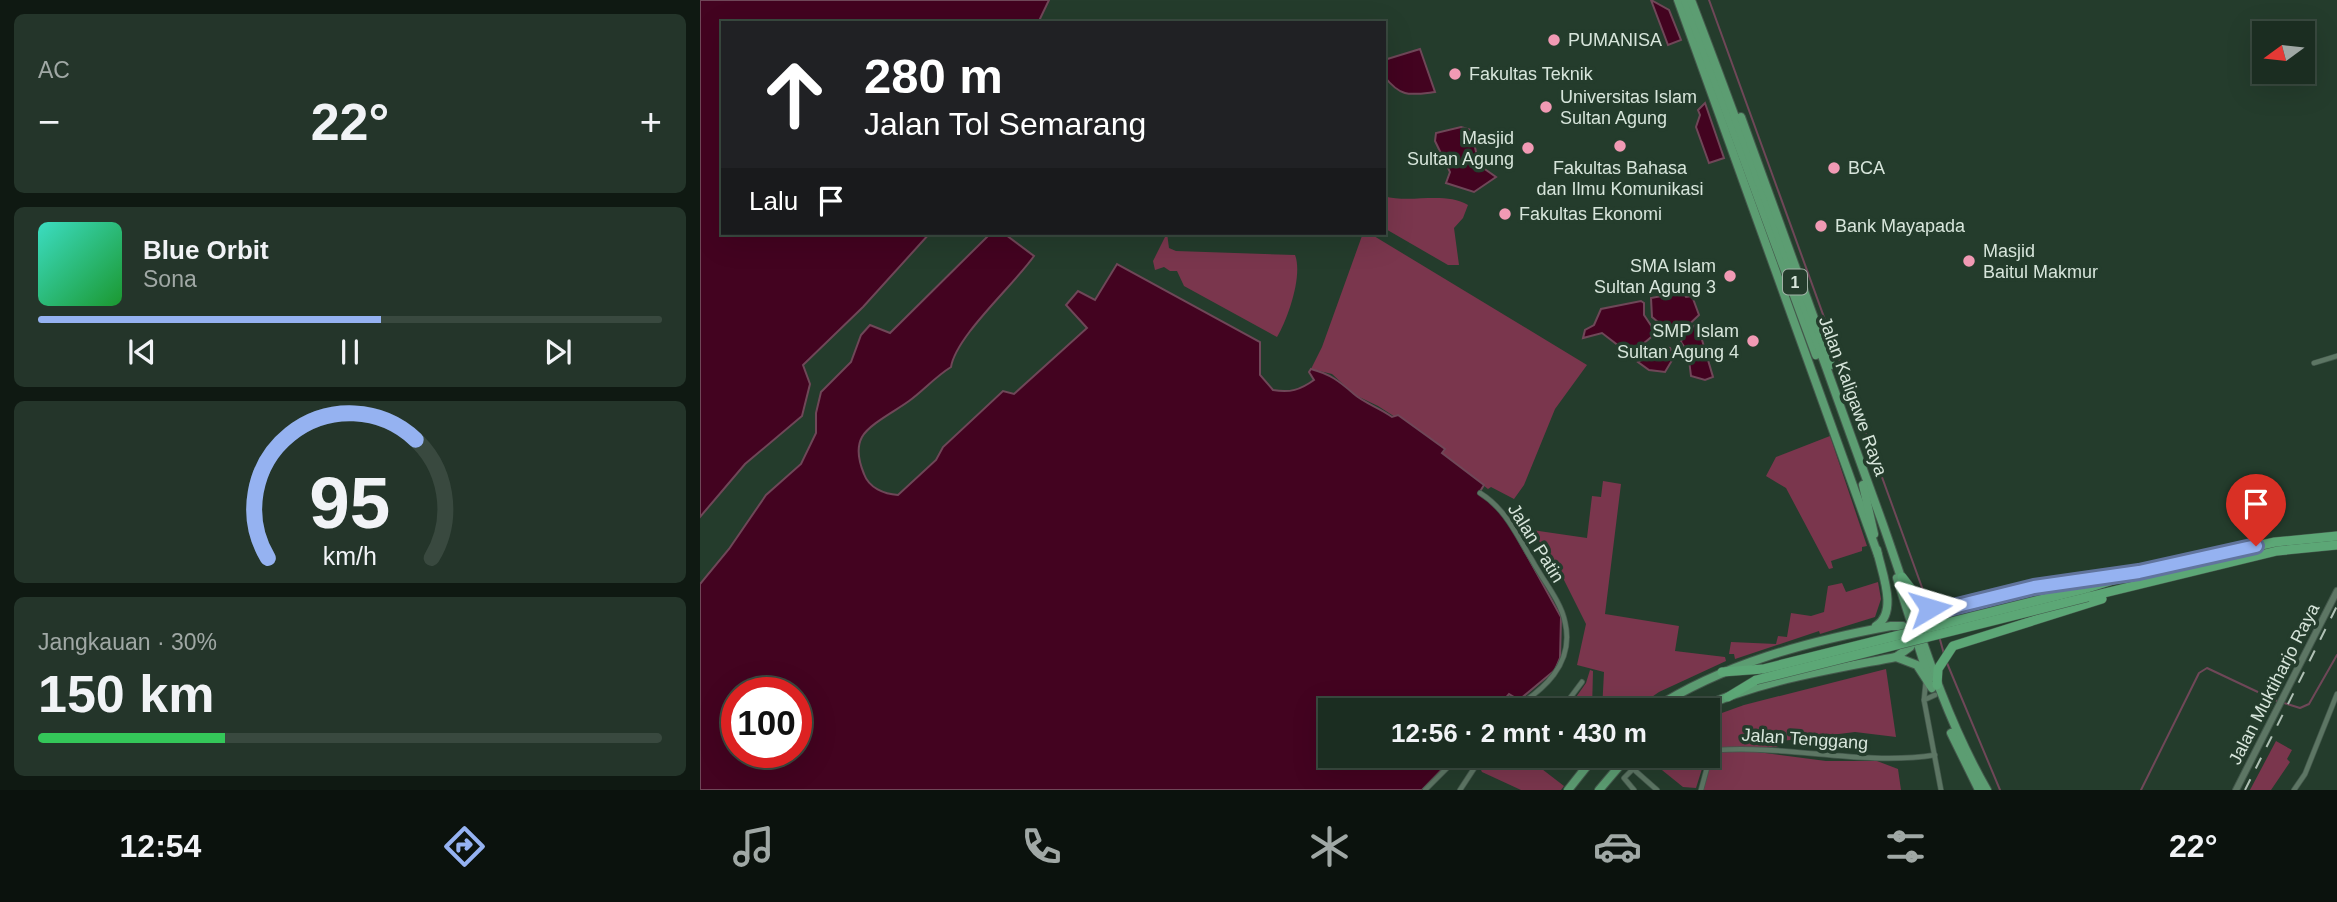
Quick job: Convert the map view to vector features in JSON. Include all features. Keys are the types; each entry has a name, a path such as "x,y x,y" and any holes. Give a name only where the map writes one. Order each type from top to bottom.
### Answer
{"highway":[{"path":"1678,0 1712,73 1878,555"},
{"name":"Jalan Kaligawe Raya","path":"1685,0 1863,485"},
{"path":"1694,0 1805,291 1895,548 1898,565"},
{"name":"Jalan Kaligawe Raya","path":"1694,0 1712,73 1902,577"},
{"path":"1863,485 1935,689 1979,790"},
{"name":"1","path":"1863,485 1887,613 1881,623 1871,629"},
{"path":"1935,689 1940,664 1953,646 2143,584 2277,551 2329,542 2337,536"},
{"path":"1916,604 1937,610 2034,587 2139,572 2275,542 2329,542"},
{"path":"1728,697 1756,680 2086,593 2139,572"},
{"path":"1902,577 1916,604 1935,689"},
{"path":"1722,672 1763,669 2086,593 2143,584"},
{"path":"1720,700 1896,657 1910,647 1916,638 1916,604"},
{"path":"1674,698 1722,672 1871,629 1903,626 1916,638 1928,657"},
{"path":"1896,657 1917,665 1935,689 1987,790"},
{"path":"1569,790 1586,768"},
{"path":"1599,790 1618,768"}],"street":[{"path":"2314,363 2337,356"},
{"name":"Jalan Patin","path":"1480,493 1493,501 1517,533 1563,613 1566,628 1561,666 1532,698"},
{"name":"Jalan Muktiharjo Raya","path":"2236,790 2278,712 2337,591"},
{"path":"1926,676 1924,700 1941,790"},
{"path":"1570,698 1582,682"},
{"path":"1924,700 1935,689"},
{"path":"2336,695 2337,703"},
{"path":"2294,790 2305,774 2336,695"},
{"name":"Jalan Tenggang","path":"1701,790 1711,753 1717,750 1775,750 1897,760 1935,755"},
{"path":"1426,790 1447,768"},
{"path":"1460,790 1474,768"},
{"path":"1634,790 1624,778 1633,769 1657,790"}],"shaded area":[{"path":"700,0 1049,0 1039,21 721,21 721,235 928,235 863,307 803,365 810,384 802,416 745,464 700,517"},
{"path":"1651,0 1669,10 1681,40 1668,45"},
{"path":"1420,49 1435,92 1401,92 1386,78 1386,59"},
{"path":"1705,103 1724,158 1709,163 1696,127 1700,115 1698,110"},
{"path":"1461,127 1471,130 1479,165 1496,177 1474,192 1446,183 1450,172 1435,141 1436,133"},
{"path":"1386,196 1448,199 1468,205 1463,218 1454,228 1459,265 1448,265 1386,229"},
{"path":"989,235 1006,235 1034,256 974,326 955,355 951,367 909,401 877,422 862,437 859,455 866,479 878,489 898,495 936,460 943,447 1003,391 1014,394 1087,328 1066,305 1078,291 1095,300 1117,264 1260,342 1260,375 1273,390 1290,391 1304,386 1314,380 1309,372 1311,369 1324,373 1362,400 1392,417 1398,415 1445,449 1442,453 1484,485 1479,493 1497,508 1510,525 1561,617 1560,658 1555,670 1521,698 1509,694 1506,698 1318,698 1318,768 1443,768 1422,790 700,790 700,584 729,549 766,495 801,464 816,433 816,413 821,392 851,362 861,335 870,325 890,333"},
{"path":"1166,235 1169,248 1176,251 1295,255 1296,285 1286,319 1277,337 1184,286 1177,271 1164,267 1155,270 1153,261"},
{"path":"1362,235 1372,235 1587,365 1555,409 1524,485 1514,499 1491,487 1488,489 1442,453 1445,449 1378,406 1355,395 1332,374 1311,369 1322,347"},
{"path":"1683,292 1686,297 1692,296 1699,315 1680,333 1670,332 1652,317 1651,298"},
{"path":"1641,301 1644,303 1644,315 1656,333 1637,349 1619,346 1602,333 1583,338 1585,330 1594,325 1601,309"},
{"path":"1697,323 1713,377 1705,380 1691,376 1688,352 1681,342 1683,336"},
{"path":"1663,347 1670,348 1674,357 1665,372 1649,370 1638,362"},
{"path":"1830,436 1867,546 1862,547 1862,551 1831,561 1833,568 1829,569 1786,488 1766,476 1776,457"},
{"path":"1603,481 1621,484 1605,614 1679,626 1675,651 1725,657 1726,661 1650,698 1603,698 1604,672 1577,665 1586,624 1563,578 1532,530 1587,538 1592,496 1601,497"},
{"path":"1878,582 1881,599 1875,617 1820,634 1819,631 1735,659 1734,654 1729,654 1731,642 1776,644 1778,636 1787,637 1791,613 1811,616 1824,612 1828,586 1842,583 1846,592"},
{"path":"1886,669 1896,737 1855,732 1782,741 1777,747 1720,748 1720,714 1744,705"},
{"path":"1590,670 1593,671 1592,698 1575,698 1586,683"},
{"path":"2276,741 2292,750 2287,759 2290,762 2271,790 2250,790"},
{"path":"1750,751 1826,761 1877,761 1898,769 1901,790 1700,790 1708,768 1720,768 1720,752"},
{"path":"1480,768 1541,768 1564,786 1561,790 1521,790 1482,772"},
{"path":"1659,768 1702,768 1696,788 1683,787"}],"waterway":[{"path":"1709,0 1928,604"},
{"path":"1939,636 1944,654"},
{"path":"2284,703 2300,708 2309,704 2337,655"},
{"path":"1947,663 2000,790"},
{"path":"2141,790 2199,673 2207,668 2279,702"}],"railway":[{"path":"2245,790 2337,606"}],"place":[{"name":"PUMANISA","path":"1554,40"},
{"name":"Fakultas Teknik","path":"1455,74"},
{"name":"Universitas Islam Sultan Agung","path":"1546,107"},
{"name":"Fakultas Bahasa dan Ilmu Komunikasi","path":"1620,146"},
{"name":"Masjid Sultan Agung","path":"1528,148"},
{"name":"BCA","path":"1834,168"},
{"name":"Fakultas Ekonomi","path":"1505,214"},
{"name":"Bank Mayapada","path":"1821,226"},
{"name":"Masjid Baitul Makmur","path":"1969,261"},
{"name":"SMA Islam Sultan Agung 3","path":"1730,276"},
{"name":"SMP Islam Sultan Agung 4","path":"1753,341"}],"route":[{"path":"1930,608 1941,610 2034,587 2096,576 2139,572 2256,546"}]}
